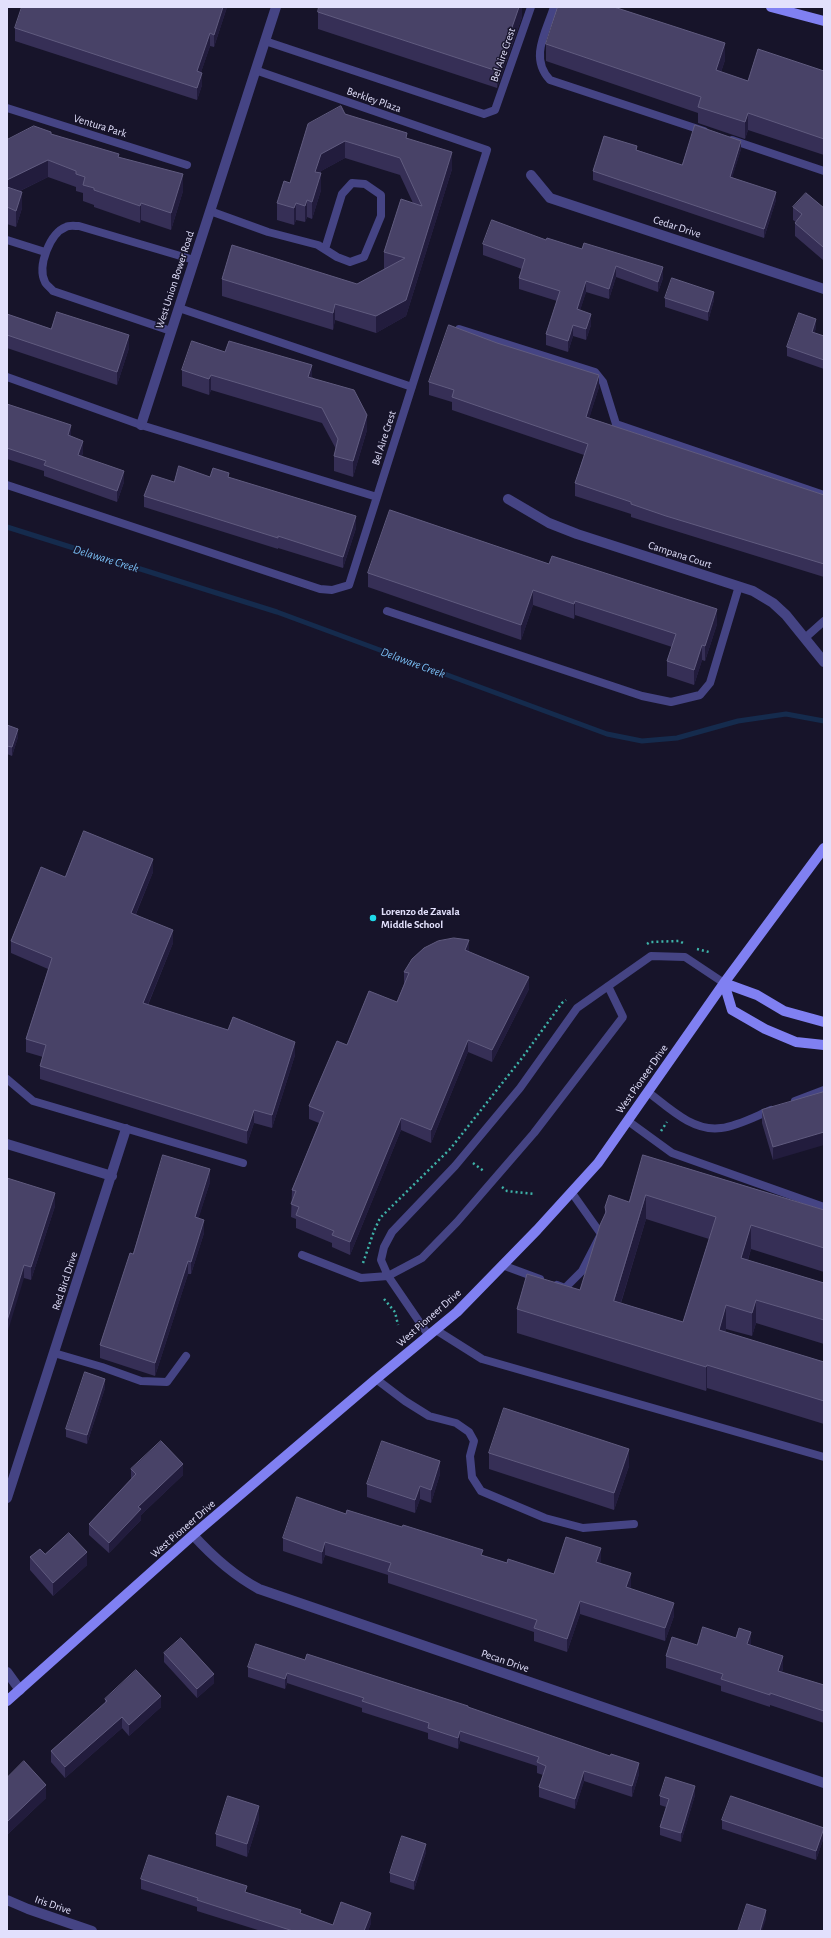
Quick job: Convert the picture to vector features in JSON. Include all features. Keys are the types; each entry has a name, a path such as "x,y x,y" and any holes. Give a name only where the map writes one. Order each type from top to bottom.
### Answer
{"main road":[{"path":"771,7 789,9 824,21"},
{"name":"West Pioneer Drive","path":"7,1701 193,1535 376,1379 458,1312 572,1193 598,1163 724,983 824,848"},
{"path":"724,983 757,995 784,1011 824,1022"},
{"path":"724,983 732,1010 765,1029 796,1042 824,1045"}],"street":[{"name":"West Union Bower Road","path":"141,425 276,7"},
{"name":"Cedar Drive","path":"531,175 550,198 824,289"},
{"name":"Campana Court","path":"508,499 556,526 754,591 773,603 786,615 824,662"},
{"name":"Red Bird Drive","path":"7,1498 126,1129"},
{"path":"7,1144 112,1176"},
{"name":"Pecan Drive","path":"193,1535 225,1567 245,1581 260,1589 824,1783"},
{"path":"7,1672 20,1690"},
{"name":"Iris Drive","path":"7,1900 28,1909 92,1931"}],"lane":[{"name":"Bel Aire Crest","path":"265,41 484,114 495,110 531,7"},
{"path":"554,7 539,55 542,72 550,80 824,171"},
{"name":"Berkley Plaza","path":"255,70 487,150"},
{"name":"Ventura Park","path":"7,108 187,165"},
{"name":"Bel Aire Crest","path":"7,485 320,589 332,590 349,584 487,150"},
{"path":"210,211 268,232 318,245 337,258 350,262 364,257 381,216 381,195 365,184 352,183 342,194 325,249"},
{"path":"171,331 53,291 45,282 43,272 46,252 49,244 56,234 67,226 78,226 194,260"},
{"path":"7,240 46,252"},
{"path":"179,308 412,387"},
{"path":"460,329 595,372 603,382 616,424 824,495"},
{"path":"7,377 141,425 377,498"},
{"path":"387,611 642,696 671,702 700,695 710,683 739,586"},
{"path":"806,638 824,621"},
{"path":"724,983 685,957 651,956 577,1008 520,1088 455,1166 392,1232 384,1247 381,1260 388,1276 433,1333 482,1358 824,1457"},
{"path":"302,1255 361,1278 388,1276 422,1258 457,1222 534,1133 618,1024 622,1018 608,986"},
{"path":"7,1079 33,1101 243,1163"},
{"path":"648,1092 689,1122 706,1128 721,1128 733,1125 824,1090"},
{"path":"628,1121 672,1153 824,1207"},
{"path":"502,1265 565,1288 582,1271 601,1234 572,1193"},
{"path":"54,1353 102,1367 142,1381 167,1382 186,1356"},
{"path":"376,1379 405,1401 429,1416 456,1423 470,1432 474,1441 470,1456 472,1477 481,1491 545,1518 583,1528 634,1524"}],"path":[{"path":"661,1131 668,1120"},
{"path":"384,1300 395,1312 398,1325"}],"building":[{"path":"22,7 223,7 214,35 210,33 197,71 202,73 197,88 15,28"},
{"path":"319,7 519,7 497,71 318,12"},
{"path":"558,7 614,7 725,43 716,70 748,81 758,49 824,71 824,139 748,113 745,122 698,107 701,97 546,44"},
{"path":"341,106 345,114 407,133 406,138 452,152 406,300 376,316 335,304 333,313 222,279 232,245 357,284 405,258 384,252 401,199 422,206 400,158 345,141 321,154 315,172 321,173 312,202 307,200 305,206 296,203 294,208 277,203 284,181 290,183 308,124"},
{"path":"695,125 741,141 730,177 776,192 764,229 593,171 604,136 637,146 636,150 682,165"},
{"path":"34,126 51,132 51,134 119,154 118,157 183,174 171,213 141,203 140,206 94,190 94,188 83,185 85,177 76,174 76,171 48,160 7,180 7,140"},
{"path":"7,187 22,192 16,211 7,207"},
{"path":"806,193 824,208 823,247 795,223 802,214 793,207"},
{"path":"492,220 546,240 547,238 582,249 584,243 663,267 658,282 616,266 609,289 586,281 577,309 591,314 586,329 573,325 568,341 546,334 560,291 519,278 525,259 483,244"},
{"path":"672,278 714,292 708,312 665,298"},
{"path":"57,312 129,335 117,372 7,335 7,314 51,329"},
{"path":"799,313 816,319 812,332 824,336 824,360 787,347"},
{"path":"449,325 497,343 599,375 586,417 824,495 824,564 666,516 631,504 631,502 575,483 588,444 452,397 454,390 429,382"},
{"path":"192,341 225,352 229,341 312,365 308,377 354,390 367,415 353,461 334,456 338,439 322,408 211,375 209,379 182,370"},
{"path":"7,404 71,425 68,435 83,441 78,455 124,471 117,491 44,465 46,461 7,448"},
{"path":"179,466 210,477 213,468 229,473 228,477 356,516 343,557 144,496 152,475 174,482"},
{"path":"390,510 549,564 552,556 717,609 705,646 702,645 694,670 667,661 676,634 575,601 574,604 533,590 521,625 368,573"},
{"path":"7,725 18,729 12,747 7,746"},
{"path":"84,831 153,859 131,913 173,930 143,1003 228,1030 233,1017 295,1042 272,1115 254,1110 247,1131 40,1066 46,1045 26,1039 52,958 11,941 41,867 65,877"},
{"path":"454,938 469,940 465,950 529,977 492,1050 468,1040 431,1130 401,1118 350,1242 332,1235 334,1231 296,1215 299,1207 291,1204 296,1191 292,1190 324,1112 309,1106 337,1041 347,1045 369,991 397,1002 409,973 404,972 412,959 424,948 438,941"},
{"path":"824,1092 824,1132 773,1147 762,1110"},
{"path":"163,1155 210,1169 195,1217 204,1220 191,1262 188,1261 155,1363 100,1345 130,1253 133,1254"},
{"path":"643,1155 824,1210 824,1248 751,1225 741,1258 824,1283 824,1320 756,1300 752,1313 726,1305 719,1330 824,1362 824,1401 707,1365 706,1367 517,1309 527,1274 580,1290 600,1225 606,1212 605,1207 609,1195 629,1202","holes":["646,1195 716,1217 683,1322 614,1301"]},
{"path":"7,1178 55,1193 31,1267 24,1265 7,1321"},
{"path":"85,1372 105,1379 87,1435 66,1429"},
{"path":"504,1408 629,1449 614,1493 489,1453"},
{"path":"161,1441 183,1464 138,1507 141,1509 109,1543 89,1524 136,1474 131,1469"},
{"path":"382,1441 440,1461 431,1490 420,1486 415,1500 367,1484"},
{"path":"297,1497 346,1514 347,1510 402,1527 403,1525 483,1550 481,1555 507,1563 508,1559 554,1574 566,1537 601,1548 596,1562 631,1573 626,1587 674,1603 665,1628 580,1601 567,1639 534,1628 537,1620 388,1571 391,1563 325,1542 322,1552 283,1538"},
{"path":"69,1533 87,1552 53,1583 30,1557 40,1549 45,1554"},
{"path":"703,1627 736,1638 739,1628 751,1632 747,1644 783,1656 778,1671 824,1685 824,1711 721,1679 723,1674 666,1656 672,1637 697,1645"},
{"path":"181,1638 214,1674 197,1689 164,1653"},
{"path":"256,1644 305,1660 307,1654 468,1706 610,1756 611,1754 639,1763 632,1786 584,1771 575,1799 539,1787 546,1766 537,1762 539,1757 460,1731 458,1738 428,1728 429,1723 362,1701 364,1698 287,1673 285,1679 248,1667"},
{"path":"136,1670 161,1696 129,1725 122,1717 65,1767 51,1751 107,1701 105,1699"},
{"path":"24,1761 46,1785 8,1821 7,1778"},
{"path":"666,1777 695,1786 681,1833 660,1827 669,1799 660,1796"},
{"path":"228,1796 259,1806 247,1844 216,1834"},
{"path":"731,1796 824,1828 816,1851 722,1820"},
{"path":"402,1836 426,1844 414,1881 390,1873"},
{"path":"149,1855 247,1886 245,1892 301,1910 300,1913 333,1925 341,1902 371,1913 364,1931 293,1931 197,1900 198,1898 141,1879"},
{"path":"747,1904 766,1910 760,1931 738,1931"}],"waterway":[{"name":"Delaware Creek","path":"7,527 277,612 607,734 642,741 677,738 738,721 786,714 824,721"}],"place":[{"name":"Lorenzo de Zavala Middle School","path":"373,918"}]}
